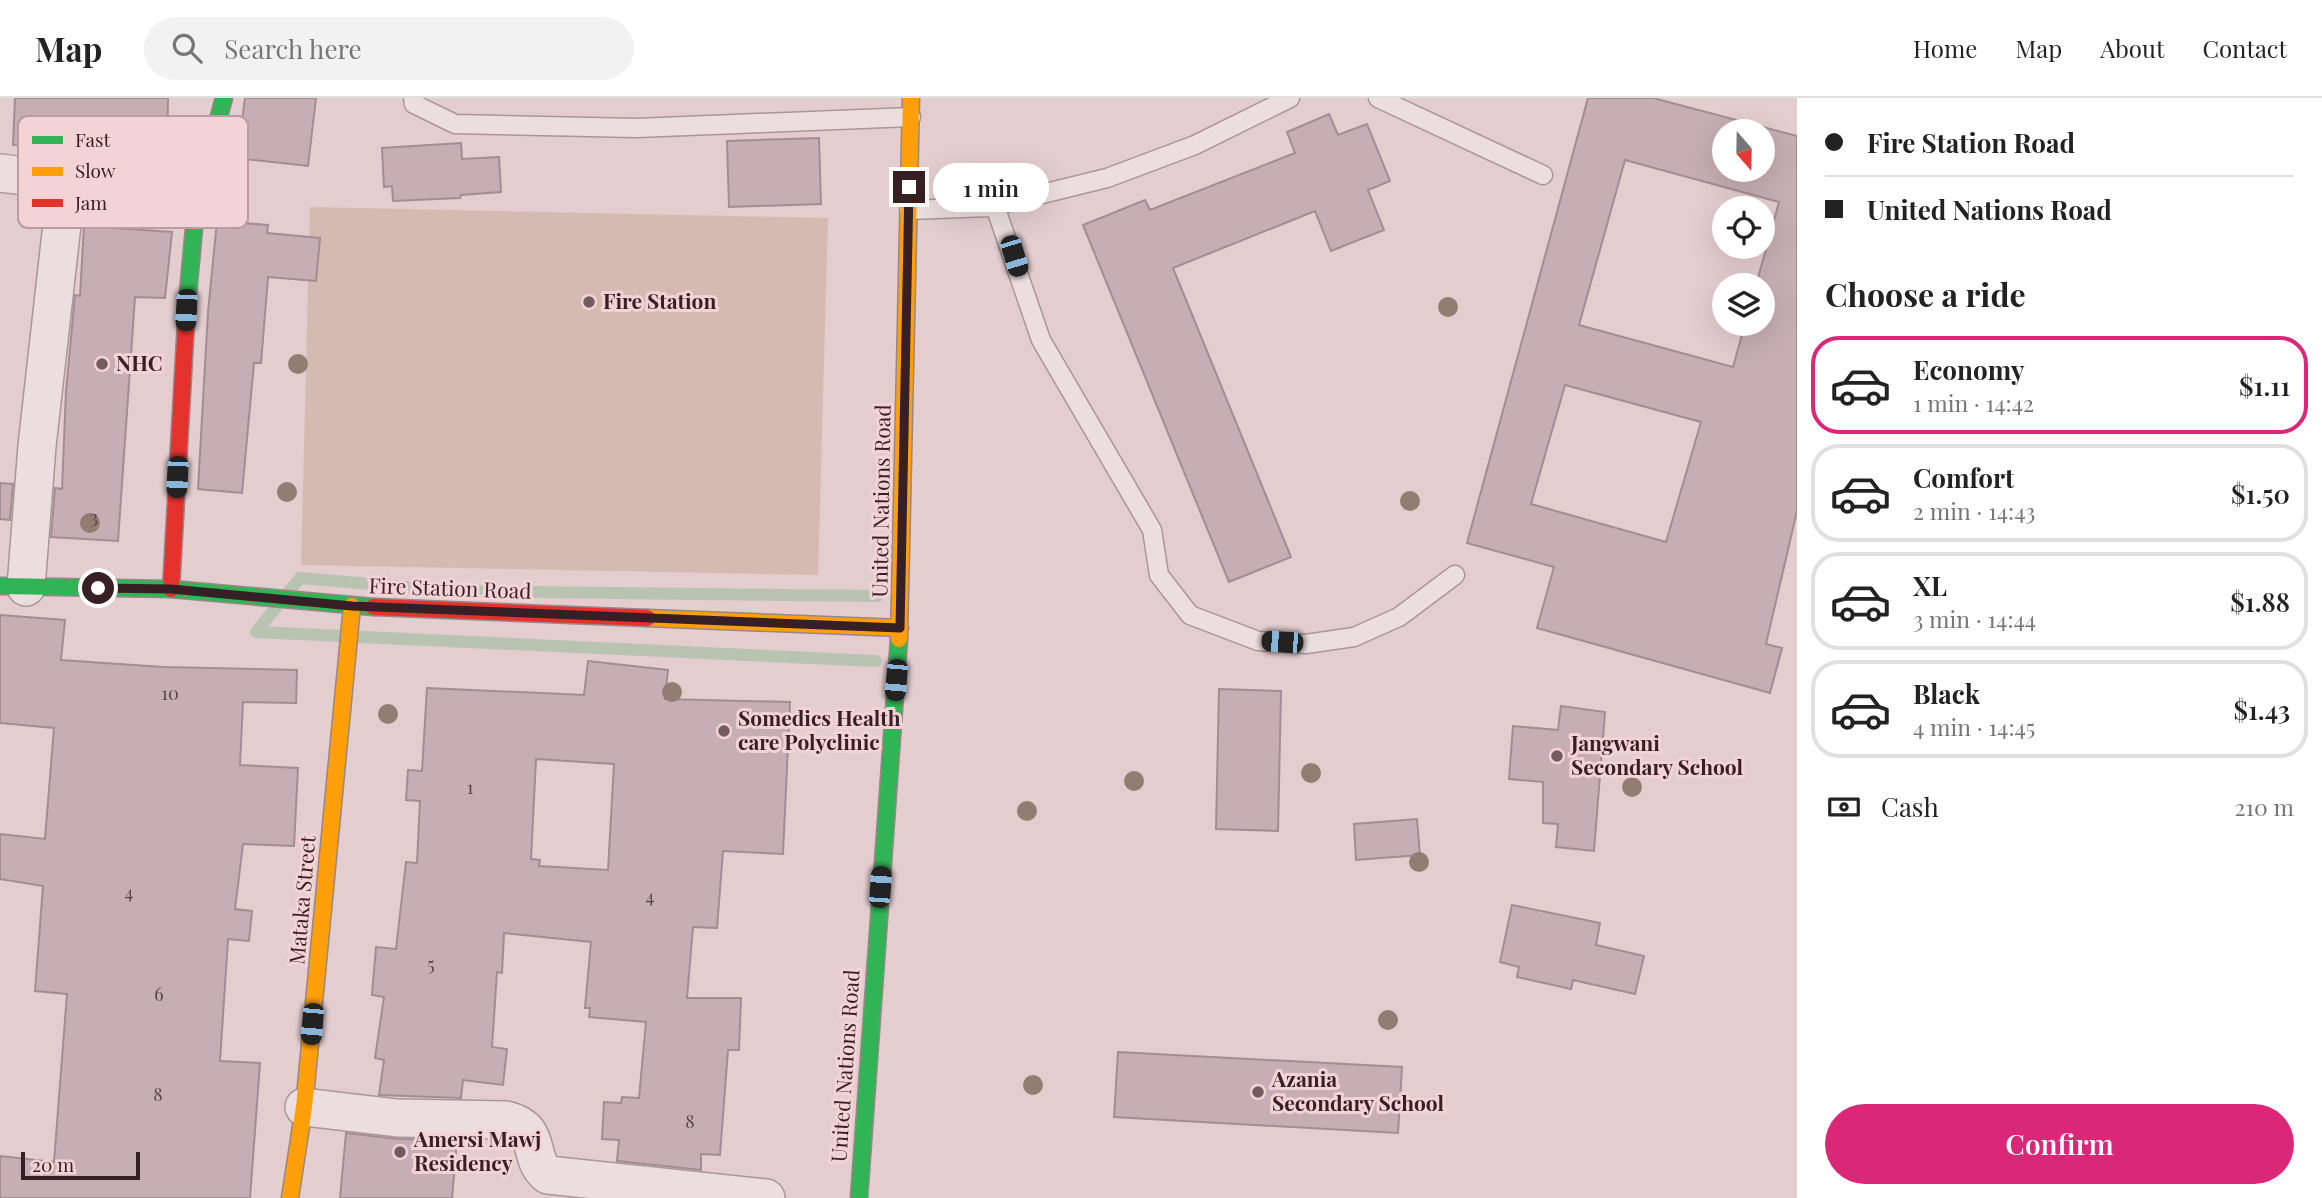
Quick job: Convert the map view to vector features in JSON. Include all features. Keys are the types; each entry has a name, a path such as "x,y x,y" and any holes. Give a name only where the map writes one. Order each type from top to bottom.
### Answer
{"street":[{"path":"219,116 224,98"},
{"name":"United Nations Road","path":"859,1198 900,628 911,98"},
{"path":"0,173 18,175"},
{"path":"13,587 37,446 62,228"},
{"path":"171,589 186,310 194,228"},
{"name":"Fire Station Road","path":"13,587 171,589 352,606 900,628"},
{"name":"Mataka Street","path":"290,1198 304,1107 352,606"},
{"path":"304,1107 397,1118 506,1120 517,1123 530,1133 542,1171 548,1175 766,1198"}],"lane":[{"path":"413,98 414,104 455,124 636,128 911,117"},
{"path":"909,210 995,206 1107,178 1195,145 1290,98"},
{"path":"1378,98 1543,175"},
{"path":"995,206 1041,340 1152,530 1158,575 1191,615 1258,641 1306,644 1353,637 1399,617 1455,575"}],"shaded area":[{"path":"310,207 828,218 818,575 301,565"}],"building":[{"path":"15,98 168,98 168,116 18,116 18,145 13,145"},
{"path":"245,98 316,98 308,166 248,159 248,116 243,116"},
{"path":"1588,98 1653,98 1733,119 1712,119 1712,182 1775,182 1775,130 1797,136 1797,511 1766,644 1782,648 1770,693 1537,628 1554,567 1467,543","holes":["1625,160 1757,196 1775,196 1775,201 1779,202 1775,216 1775,259 1763,259 1759,273 1775,273 1775,336 1742,336 1733,367 1579,325","1565,385 1701,422 1666,542 1531,504"]},
{"path":"1329,114 1338,135 1367,124 1390,181 1368,190 1384,230 1331,251 1315,211 1173,268 1291,557 1229,582 1083,225 1145,200 1150,210 1295,153 1287,132"},
{"path":"819,138 821,204 729,207 727,141"},
{"path":"461,143 462,159 499,157 501,192 461,195 460,198 393,201 392,186 384,187 382,148"},
{"path":"248,223 268,225 267,233 320,238 316,281 268,277 261,363 254,363 242,493 198,489 208,312 216,228 248,228"},
{"name":"NHC","path":"84,228 172,232 165,298 135,297 118,541 51,537 55,488 62,489 66,391 75,295 80,296"},
{"path":"0,483 13,484 10,520 0,519"},
{"path":"0,615 65,620 61,660 163,667 297,670 296,703 243,702 240,765 298,768 294,846 243,844 235,909 252,911 249,941 228,939 220,1061 260,1063 250,1198 0,1198 0,1156 54,1162 67,994 35,991 43,886 0,879 0,834 45,839 54,728 0,723"},
{"path":"588,661 668,670 665,699 790,702 783,854 723,851 717,928 693,927 687,998 741,998 739,1050 728,1050 720,1155 701,1154 701,1170 617,1161 619,1140 602,1139 604,1102 621,1103 622,1097 639,1098 646,1022 589,1017 590,1008 585,1008 591,942 504,933 502,973 497,972 492,1047 507,1049 503,1085 463,1080 461,1098 379,1095 384,1060 375,1058 384,997 372,995 376,947 396,949 406,862 417,863 420,801 406,800 408,770 422,771 427,688 584,695","holes":["536,759 614,764 608,870 539,866 540,860 531,859"]},
{"path":"1219,689 1281,691 1278,831 1216,829"},
{"name":"Jangwani Secondary School","path":"1561,706 1605,712 1594,851 1556,847 1558,824 1543,823 1543,782 1509,779 1513,726 1558,730"},
{"path":"1417,819 1420,855 1356,860 1354,824"},
{"path":"1512,905 1600,923 1596,945 1644,956 1635,994 1573,980 1571,989 1517,977 1519,967 1500,962"},
{"name":"Azania Secondary School","path":"1118,1052 1402,1067 1398,1133 1114,1117"},
{"name":"Amersi Mawj Residency","path":"346,1133 397,1139 457,1140 452,1198 340,1198"}],"waterway":[{"path":"876,661 256,632 300,578 453,591 878,596"}],"traffic: fast":[{"path":"219,116 224,98"},
{"path":"187,304 194,228"},
{"path":"0,586 171,589 374,607"},
{"path":"859,1198 899,639"}],"traffic: slow":[{"path":"899,639 911,98"},
{"path":"290,1198 304,1107 352,606"},
{"path":"647,618 900,628"}],"traffic: jam":[{"path":"171,589 187,304"},
{"path":"374,607 647,618"}],"place":[{"name":"Fire Station","path":"589,302"},
{"name":"NHC","path":"102,364"},
{"name":"Somedics Health care Polyclinic","path":"724,731"},
{"name":"Jangwani Secondary School","path":"1557,756"},
{"name":"Azania Secondary School","path":"1258,1092"},
{"name":"Amersi Mawj Residency","path":"400,1152"}],"route":[{"path":"98,588 171,589 352,606 900,628 909,187"}]}
